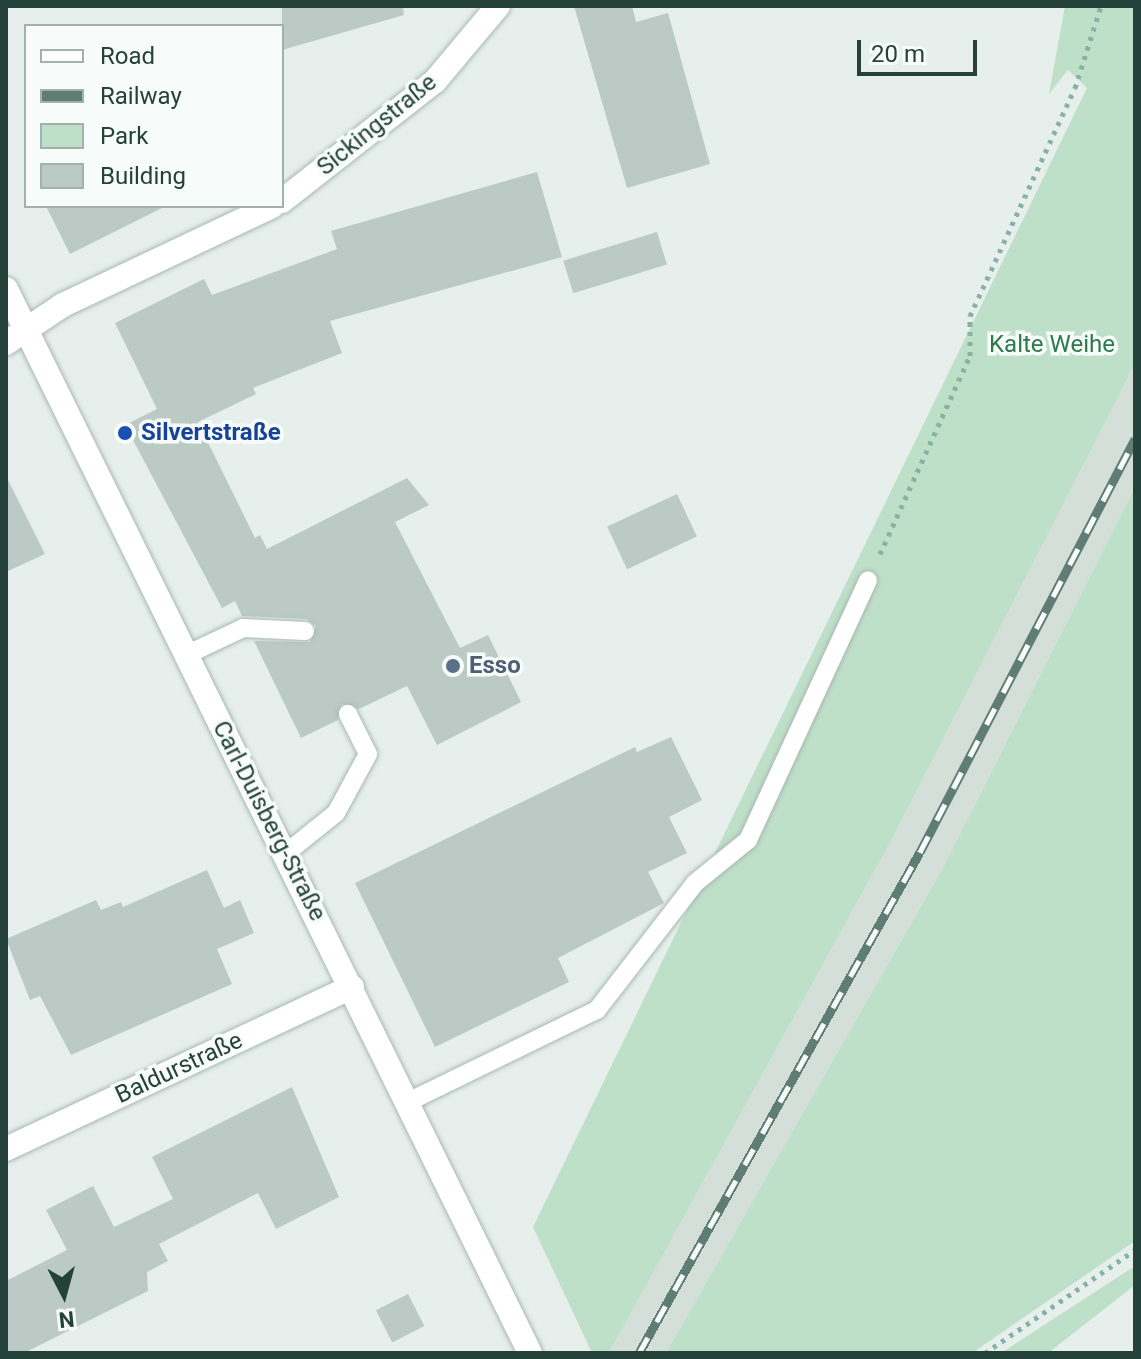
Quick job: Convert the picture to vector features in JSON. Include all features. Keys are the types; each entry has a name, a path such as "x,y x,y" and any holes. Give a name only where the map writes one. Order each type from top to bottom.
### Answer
{"main road":[{"name":"Sickingstraße","path":"284,199 435,81 498,6"},
{"path":"16,338 63,305 268,208"},
{"name":"Carl-Duisberg-Straße","path":"6,289 16,338 186,655 530,1353"},
{"name":"Baldurstraße","path":"6,1149 352,987"}],"lane":[{"path":"408,1102 597,1010 695,883 748,840 868,580"},
{"path":"186,655 243,628 305,631"},
{"path":"285,854 336,813 368,754 348,714"}],"path":[{"path":"868,580 970,356 970,316 1075,88 1101,6"},
{"path":"985,1353 1135,1250"}],"shaded area":[{"path":"1135,364 1135,487 944,866 666,1353 609,1353 892,839"}],"green space":[{"name":"Kalte Weihe","path":"1065,6 1135,6 1135,364 892,839 609,1353 592,1353 533,1227 1087,88 1068,70 1049,94"},
{"path":"1135,487 1135,1241 972,1353 666,1353 944,866"},
{"path":"1135,1266 1135,1285 1048,1353 1001,1353"}],"building":[{"path":"282,6 403,6 404,15 284,49"},
{"path":"574,6 632,6 636,22 668,13 710,164 627,188"},
{"path":"537,172 562,257 330,321 342,353 253,388 256,394 198,422 255,538 260,535 267,549 407,478 429,505 395,522 460,648 488,635 521,702 437,745 407,686 359,709 342,704 338,720 301,738 254,641 310,642 316,626 306,619 242,616 235,601 222,608 125,425 157,409 115,323 204,279 212,295 337,249 331,231"},
{"path":"47,208 162,208 70,254"},
{"path":"657,232 667,265 573,293 563,261"},
{"path":"6,476 45,554 6,572"},
{"path":"677,494 697,537 627,569 607,527"},
{"path":"671,737 702,800 669,817 687,853 648,872 664,903 558,958 569,982 435,1047 355,883 635,747 637,752"},
{"path":"207,870 224,908 240,900 254,933 217,949 232,984 71,1055 40,996 30,1000 6,939 96,900 101,910 121,902 123,907"},
{"path":"292,1087 339,1197 276,1229 258,1193 159,1244 168,1261 147,1272 148,1291 24,1353 6,1353 6,1281 67,1250 46,1210 93,1186 114,1227 173,1199 152,1157"},
{"path":"408,1294 424,1326 392,1342 376,1310"}],"railway":[{"path":"639,1353 920,852 1135,439"}],"place":[{"name":"Silvertstraße","path":"125,433"},
{"name":"Esso","path":"453,666"}]}
